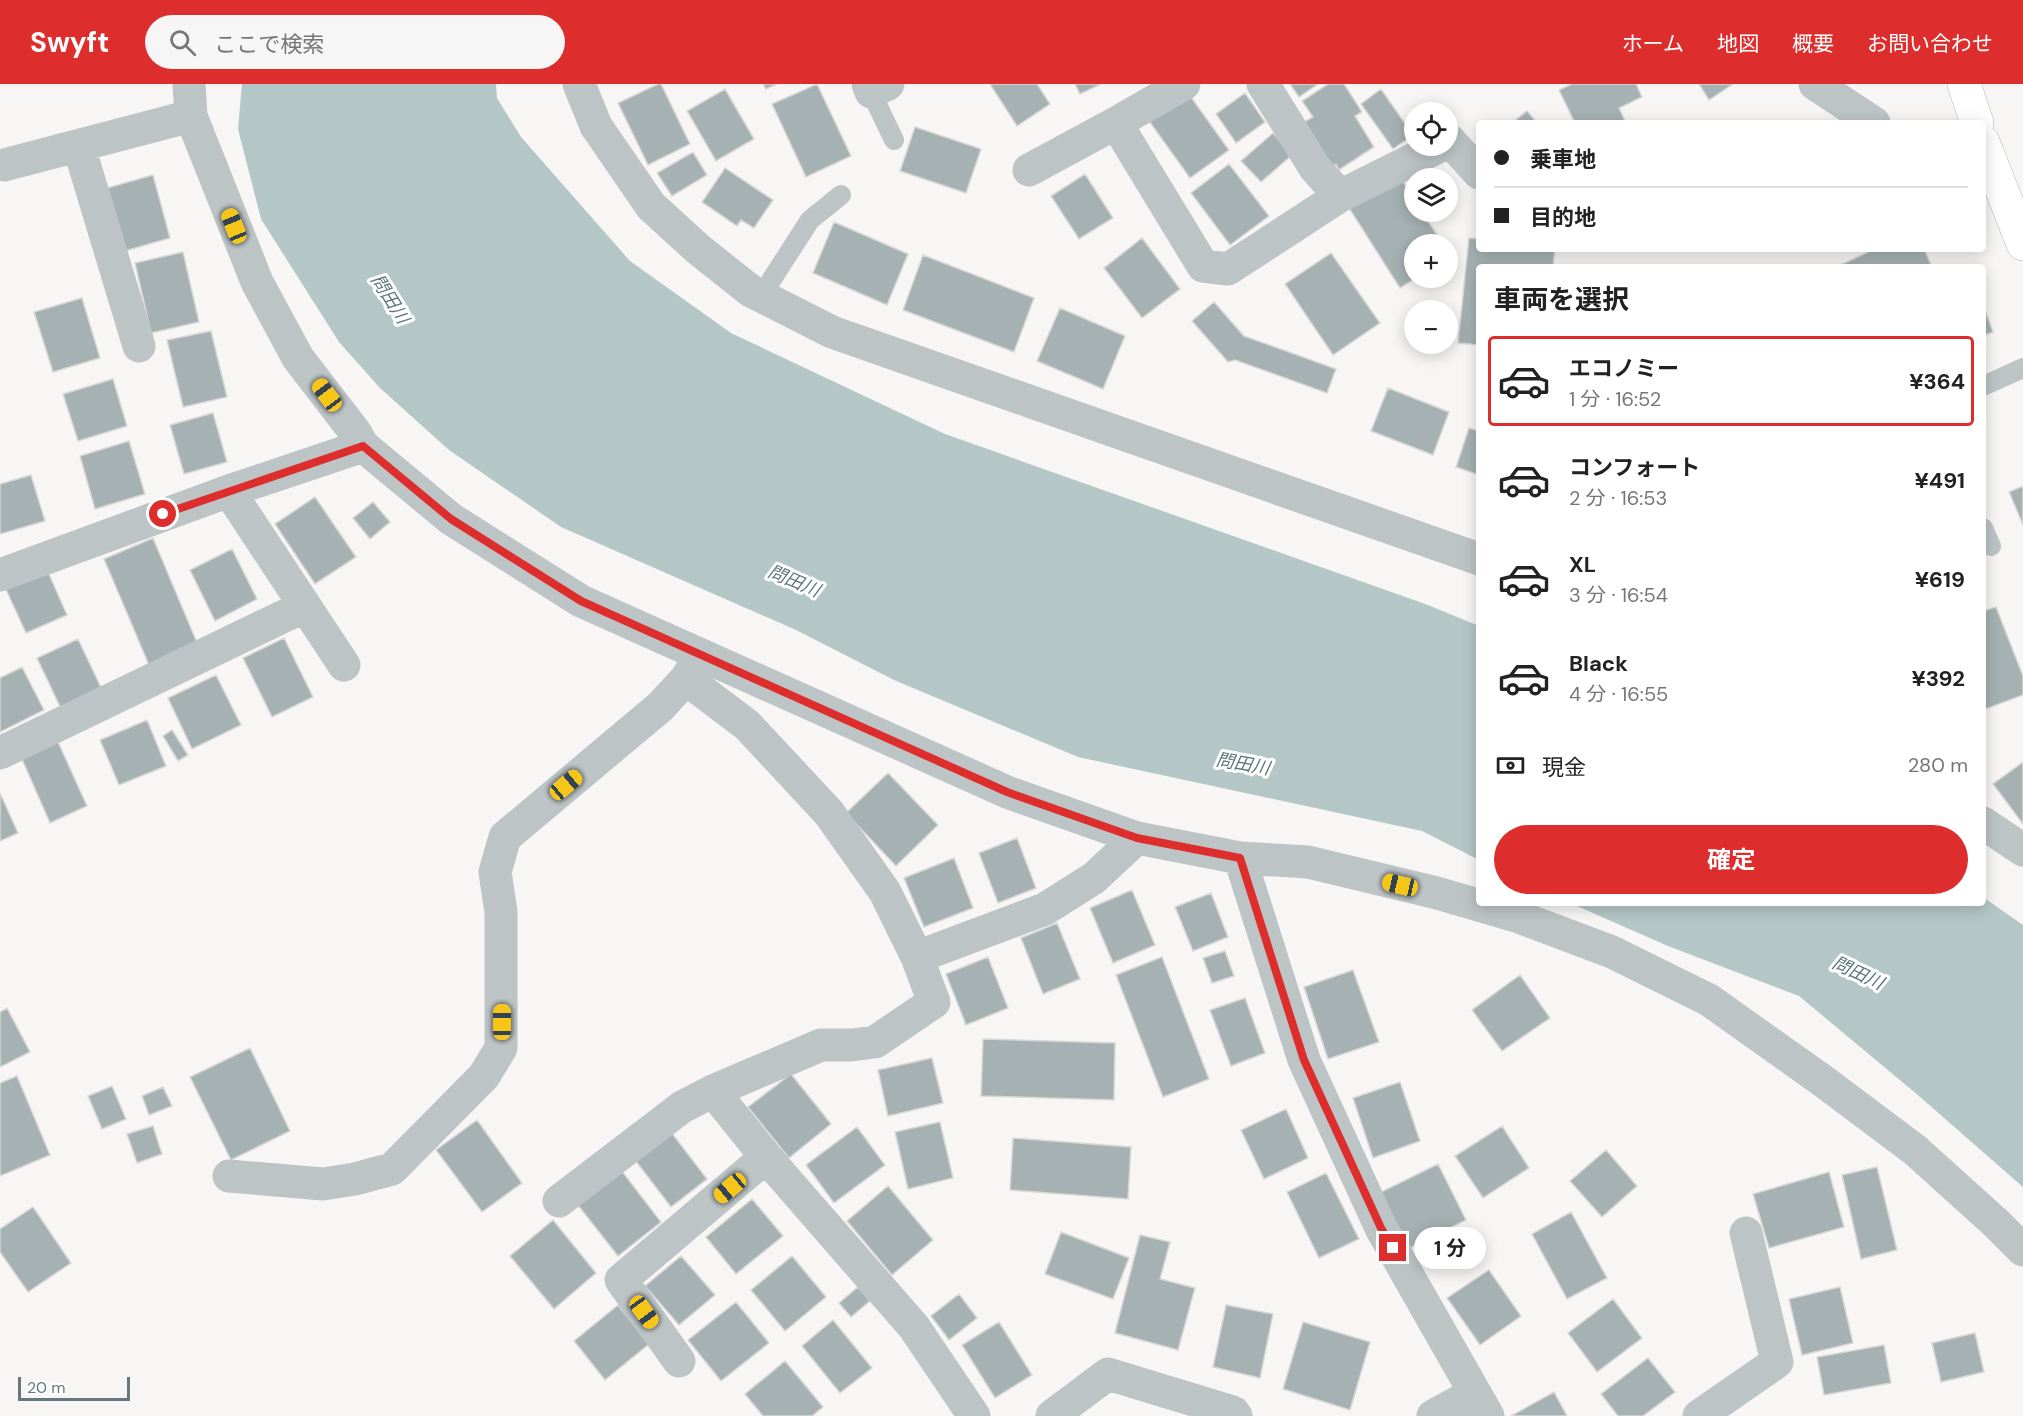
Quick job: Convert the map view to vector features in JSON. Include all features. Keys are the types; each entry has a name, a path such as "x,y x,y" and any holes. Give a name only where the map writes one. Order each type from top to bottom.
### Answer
{"main road":[{"path":"1964,84 1976,120"},
{"path":"1986,150 2023,244"}],"street":[{"path":"579,84 596,126 651,206 698,249 751,291 832,332 1476,558"},
{"path":"1029,170 1184,84"},
{"path":"1263,84 1315,168 1340,196"},
{"path":"1815,84 1869,120"},
{"path":"4,165 79,147 190,100 257,282 298,358 355,432 363,446 451,519 581,601 694,666 1007,792 1137,838 1240,858 1308,862 1476,904"},
{"path":"1116,123 1203,266 1227,269 1340,196 1420,156"},
{"path":"79,147 139,346"},
{"path":"1458,150 1476,169"},
{"path":"0,575 229,490 363,446"},
{"path":"229,490 344,665"},
{"path":"0,753 305,606"},
{"path":"559,1201 682,1107 713,1090 821,1045 876,1042 934,1002 917,957 885,892 829,813 694,666"},
{"path":"229,1176 323,1184 355,1179 392,1169 484,1076 501,1048 501,912 495,872 506,837 660,707 694,666"},
{"path":"1986,825 2023,850"},
{"path":"917,957 1045,909 1094,878 1137,838"},
{"path":"1240,858 1304,1060 1381,1228 1481,1405 1433,1416"},
{"path":"1483,906 1519,916 1612,952 1708,1000 1814,1074 1914,1150 2023,1250"},
{"path":"713,1090 766,1157 914,1327 974,1416"},
{"path":"679,1361 621,1280 766,1157"},
{"path":"1698,1416 1777,1362 1746,1233"},
{"path":"1052,1416 1108,1374 1233,1412 1236,1416"}],"lane":[{"path":"876,87 894,140"},
{"path":"761,296 810,220 841,195"},
{"path":"1986,385 2023,368"}],"water":[{"name":"問田川","path":"242,84 496,84 497,98 521,137 630,261 731,333 945,434 1428,605 1476,625 1476,858 1422,831 1078,757 894,680 796,630 561,527 449,450 380,388 339,342 261,219 238,129"},
{"name":"問田川","path":"1986,899 2023,925 2023,1187 1799,996 1668,946 1577,906 1986,906"}],"building":[{"path":"661,84 690,144 648,165 618,103"},
{"path":"763,84 777,84 766,89"},
{"path":"817,84 851,156 806,177 772,104"},
{"path":"990,84 1037,84 1050,104 1017,126"},
{"path":"1075,84 1101,84 1080,94"},
{"path":"1290,84 1318,84 1299,97"},
{"path":"1328,84 1344,84 1362,112 1355,116 1374,147 1339,170 1336,164 1329,169 1300,124 1313,117 1302,101"},
{"path":"1572,84 1636,84 1642,97 1619,108 1625,120 1574,120 1559,90"},
{"path":"1699,84 1733,84 1709,100"},
{"path":"725,89 754,139 716,161 687,111"},
{"path":"1381,89 1404,122 1404,141 1393,149 1361,104"},
{"path":"1188,93 1229,150 1190,178 1149,121"},
{"path":"1245,93 1265,122 1236,143 1216,114"},
{"path":"1527,111 1534,120 1516,120"},
{"path":"915,127 981,149 966,193 900,171"},
{"path":"1273,133 1292,155 1261,182 1241,161"},
{"path":"693,152 707,175 672,196 657,173"},
{"path":"1229,164 1269,216 1230,245 1191,193"},
{"path":"725,168 773,200 754,228 741,220 737,226 702,202"},
{"path":"1085,174 1113,218 1079,239 1051,196"},
{"path":"153,175 170,238 125,251 107,188"},
{"path":"1400,176 1404,183 1404,222 1429,222 1436,234 1404,234 1404,286 1400,288 1349,208"},
{"path":"834,222 908,254 887,305 813,273"},
{"path":"1142,238 1180,289 1142,318 1104,268"},
{"path":"1469,238 1476,239 1476,252 1555,252 1553,264 1476,264 1476,345 1458,343"},
{"path":"183,252 199,322 151,333 135,263"},
{"path":"1868,252 1925,252 1931,264 1842,264"},
{"path":"1331,253 1380,323 1333,355 1285,284"},
{"path":"923,255 1034,298 1014,352 903,310"},
{"path":"82,298 100,358 53,372 34,312"},
{"path":"1214,302 1244,336 1336,369 1327,393 1235,360 1228,362 1192,321"},
{"path":"1060,308 1125,336 1103,389 1037,361"},
{"path":"1986,312 1993,332 1986,335"},
{"path":"211,331 227,397 183,407 167,340"},
{"path":"113,379 127,426 78,441 63,394"},
{"path":"1388,388 1449,412 1433,455 1371,431"},
{"path":"213,413 227,462 184,474 170,425"},
{"path":"1469,428 1476,430 1476,474 1456,467"},
{"path":"129,441 145,494 95,509 80,456"},
{"path":"31,475 45,521 0,534 0,484"},
{"path":"2023,486 2023,525 2009,492"},
{"path":"315,497 356,557 315,584 275,524"},
{"path":"373,502 390,522 370,539 353,518"},
{"path":"153,538 198,645 149,665 104,559"},
{"path":"232,549 257,599 215,621 190,570"},
{"path":"45,565 67,615 26,633 3,583"},
{"path":"1996,607 2023,676 2023,695 1986,709 1986,610"},
{"path":"284,638 313,697 272,717 243,658"},
{"path":"78,639 106,698 65,717 37,658"},
{"path":"22,667 44,710 0,732 0,678"},
{"path":"216,675 241,725 192,749 168,698"},
{"path":"147,720 166,766 119,785 100,740"},
{"path":"172,730 188,755 178,761 163,736"},
{"path":"58,742 87,806 50,823 22,759"},
{"path":"2023,762 2023,824 1993,784"},
{"path":"888,773 938,825 896,866 846,813"},
{"path":"0,793 18,833 0,841"},
{"path":"1017,838 1036,888 998,903 979,853"},
{"path":"954,858 973,908 924,927 904,878"},
{"path":"1132,890 1155,945 1113,963 1090,908"},
{"path":"1211,893 1228,937 1193,951 1175,907"},
{"path":"1057,923 1080,979 1043,994 1021,938"},
{"path":"1225,951 1234,976 1212,983 1203,958"},
{"path":"988,957 1008,1008 966,1025 946,974"},
{"path":"1162,957 1209,1079 1163,1097 1116,975"},
{"path":"1353,970 1379,1042 1328,1059 1304,987"},
{"path":"1520,975 1550,1018 1502,1051 1472,1010"},
{"path":"1245,998 1265,1053 1231,1066 1210,1010"},
{"path":"7,1008 30,1052 0,1067 0,1012"},
{"path":"983,1039 1115,1043 1114,1100 981,1096"},
{"path":"250,1048 290,1131 231,1160 190,1077"},
{"path":"932,1058 943,1103 888,1116 878,1070"},
{"path":"791,1074 831,1124 789,1158 748,1107"},
{"path":"17,1076 50,1155 0,1176 0,1083"},
{"path":"1400,1082 1420,1141 1373,1158 1353,1098"},
{"path":"112,1086 126,1119 102,1129 88,1096"},
{"path":"163,1087 172,1106 149,1115 142,1096"},
{"path":"1286,1109 1308,1158 1264,1179 1241,1130"},
{"path":"477,1120 522,1183 482,1212 436,1150"},
{"path":"940,1122 953,1178 908,1189 895,1132"},
{"path":"153,1126 162,1154 137,1163 127,1134"},
{"path":"1502,1126 1529,1168 1483,1198 1455,1156"},
{"path":"857,1127 885,1165 834,1203 806,1165"},
{"path":"671,1132 707,1179 671,1207 635,1160"},
{"path":"1013,1138 1131,1147 1128,1199 1010,1190"},
{"path":"1606,1150 1637,1186 1602,1217 1570,1181"},
{"path":"1438,1164 1466,1220 1408,1249 1379,1193"},
{"path":"1877,1167 1897,1250 1861,1259 1842,1175"},
{"path":"621,1170 661,1222 618,1256 577,1204"},
{"path":"1829,1172 1844,1227 1769,1248 1753,1194"},
{"path":"1326,1173 1359,1239 1319,1258 1287,1192"},
{"path":"888,1186 933,1240 892,1275 847,1221"},
{"path":"752,1199 783,1236 736,1274 706,1237"},
{"path":"33,1207 71,1263 28,1292 0,1252 0,1229"},
{"path":"1571,1212 1607,1278 1567,1299 1532,1234"},
{"path":"553,1220 596,1273 554,1309 510,1256"},
{"path":"1061,1232 1129,1258 1113,1299 1045,1274"},
{"path":"1140,1235 1170,1242 1160,1279 1195,1288 1178,1350 1115,1333"},
{"path":"681,1256 715,1295 679,1325 645,1286"},
{"path":"792,1256 826,1297 785,1331 751,1290"},
{"path":"1489,1270 1521,1316 1480,1345 1447,1298"},
{"path":"858,1287 870,1301 851,1317 839,1303"},
{"path":"1840,1287 1853,1343 1802,1355 1789,1299"},
{"path":"959,1294 977,1318 949,1340 931,1316"},
{"path":"1613,1299 1642,1338 1597,1372 1568,1333"},
{"path":"736,1302 769,1343 721,1381 688,1340"},
{"path":"618,1305 649,1344 605,1380 574,1341"},
{"path":"1226,1305 1273,1314 1260,1378 1213,1367"},
{"path":"833,1320 872,1368 840,1393 802,1346"},
{"path":"999,1322 1032,1375 995,1398 962,1345"},
{"path":"1303,1322 1370,1342 1350,1410 1283,1389"},
{"path":"1975,1333 1984,1372 1941,1382 1932,1343"},
{"path":"1884,1345 1891,1383 1824,1395 1817,1357"},
{"path":"1648,1358 1675,1392 1643,1416 1618,1416 1601,1394"},
{"path":"785,1361 823,1407 812,1416 763,1416 745,1394"},
{"path":"1554,1392 1567,1416 1511,1416"}],"route":[{"path":"163,514 363,446 451,519 581,601 702,653 1007,792 1137,838 1240,858 1304,1060 1381,1228 1393,1248"}]}
